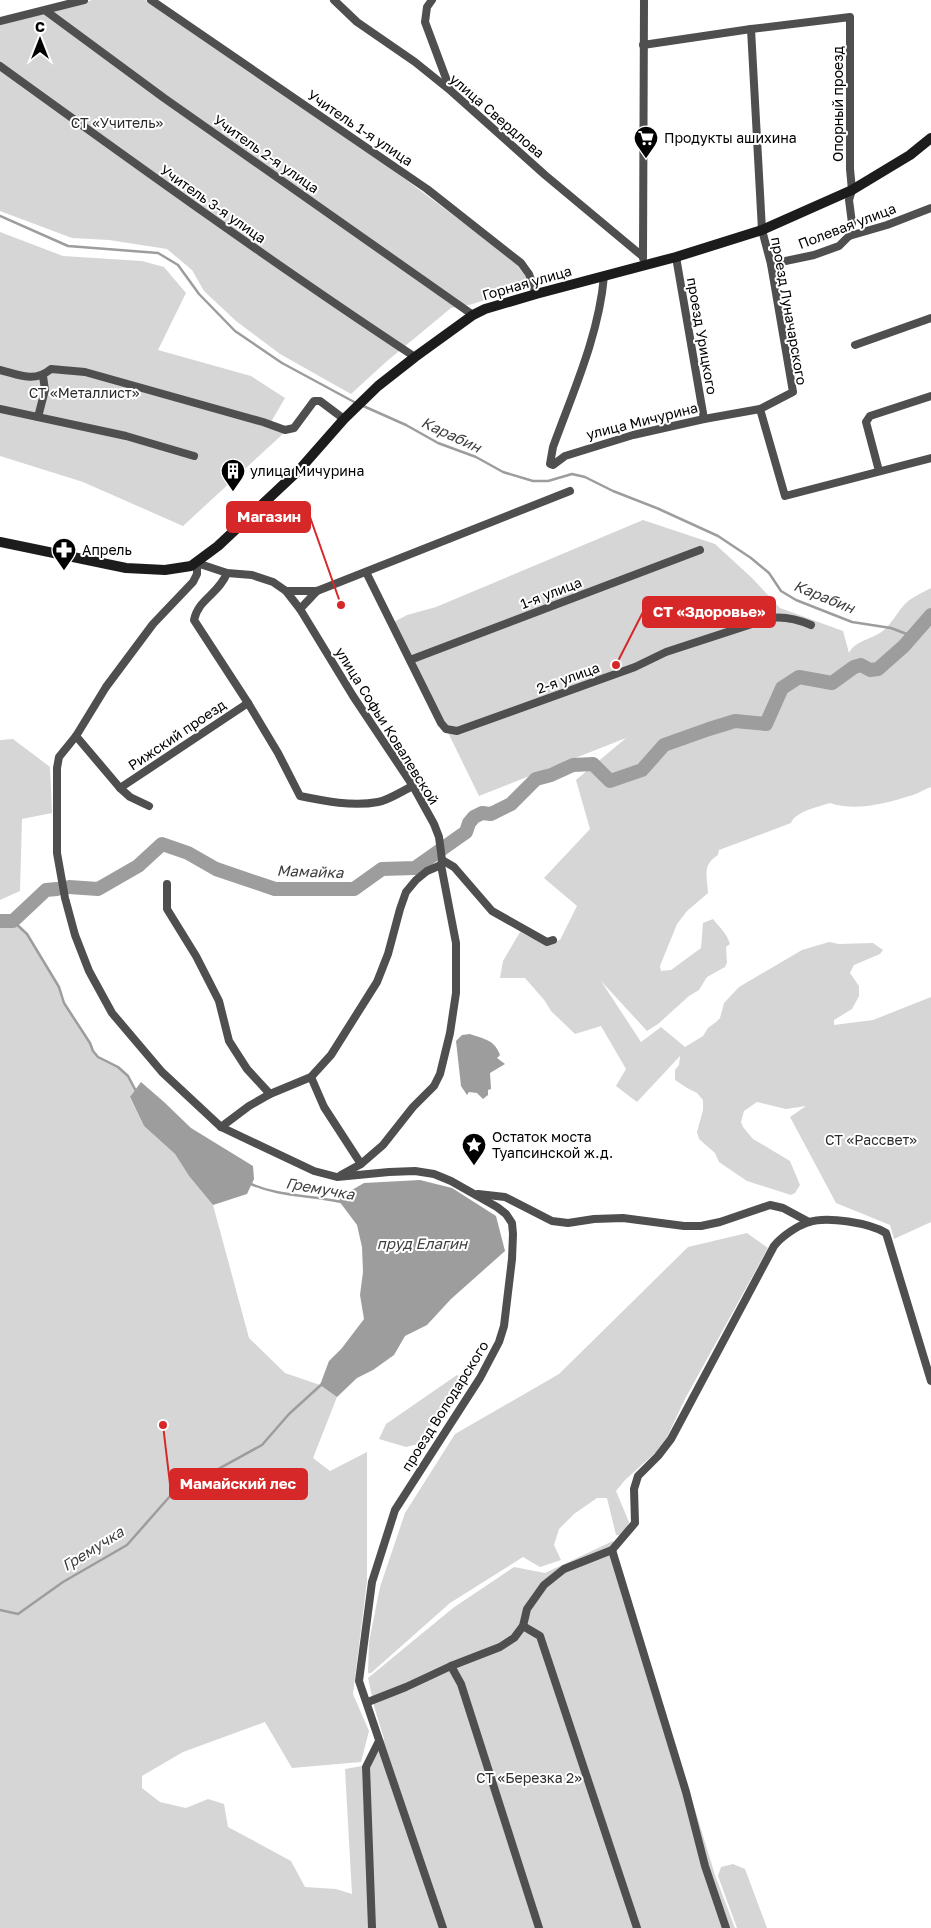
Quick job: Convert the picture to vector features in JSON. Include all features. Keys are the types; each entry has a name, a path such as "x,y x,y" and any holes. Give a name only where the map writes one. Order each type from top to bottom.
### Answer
{"street":[{"path":"0,21 84,0"},
{"name":"Учитель 1-я улица","path":"151,0 427,189 521,263 529,274 536,294"},
{"name":"улица Свердлова","path":"334,0 357,22 415,62 451,91 545,175 641,255"},
{"path":"432,0 426,7 426,22 451,91"},
{"path":"644,0 641,255 646,265"},
{"name":"Учитель 2-я улица","path":"46,11 164,98 473,315"},
{"name":"Опорный проезд","path":"750,29 850,17 852,190 849,200 852,223 849,236"},
{"path":"643,45 750,29"},
{"name":"проезд Луначарского","path":"750,29 762,230 771,264 793,392 760,409"},
{"name":"Учитель 3-я улица","path":"0,66 148,174 332,302 415,357"},
{"path":"0,75 9,72"},
{"name":"Горная улица","path":"196,562 218,546 300,469 344,419 378,386 406,363 473,315 485,309 536,294 676,257 762,230 852,190 910,155 931,138"},
{"name":"Полевая улица","path":"771,264 814,255 838,246 849,236 887,225 931,208"},
{"name":"проезд Урицкого","path":"676,257 704,419"},
{"path":"565,456 553,447 596,324 602,299 604,276"},
{"path":"855,345 931,318"},
{"path":"0,370 30,378 43,376 52,369 85,372 263,422 285,430 294,428 314,401 317,400 320,400 344,419"},
{"path":"38,417 45,390 43,376"},
{"path":"880,472 866,422 870,416 931,396"},
{"path":"760,409 785,496 931,458"},
{"name":"улица Мичурина","path":"553,447 550,464 553,465 565,456 633,435 760,409"},
{"path":"0,410 126,436 194,456"},
{"path":"0,542 126,568 165,570 185,568 196,562 227,573 252,575 273,582 286,591 317,591 570,491"},
{"name":"1-я улица","path":"410,660 700,550"},
{"name":"проезд Володарского","path":"196,562 194,582 153,624 106,687 76,736 59,757 57,768 57,853 64,898 74,935 89,971 112,1013 162,1072 222,1127 314,1171 337,1177 415,1171 434,1174 476,1194 497,1207 506,1214 512,1223 513,1251 504,1326 499,1342 480,1378 395,1510 372,1582 359,1681 368,1702 442,1928"},
{"path":"366,572 410,660"},
{"name":"Рижский проезд","path":"227,573 223,584 198,608 194,620 248,703 278,753 300,796 323,801 379,802 413,786"},
{"name":"улица Софьи Ковалевской","path":"286,591 300,609 353,696 413,786 434,824 439,837 456,943 456,993 450,1033 440,1074 434,1086 413,1107 383,1145 361,1164 337,1177"},
{"path":"300,609 317,591"},
{"name":"2-я улица","path":"410,660 446,729 457,731 635,667 666,652 770,618 781,616 811,626"},
{"name":"Рижский проезд","path":"120,788 248,703"},
{"path":"76,736 120,788 130,797 149,806"},
{"path":"222,1127 249,1106 270,1094 311,1077 331,1055 377,982 388,954 406,892 416,880 442,860 454,867 492,911 546,942 554,940"},
{"path":"167,884 167,909 196,956 219,1002 229,1041 247,1070 270,1094"},
{"path":"311,1077 324,1107 361,1164"},
{"path":"476,1194 505,1197 552,1221 568,1223 594,1219 623,1218 684,1226 701,1226 720,1222 770,1205 783,1208 809,1222"},
{"path":"368,1702 500,1647 514,1638 523,1626 527,1609 544,1585 564,1569 612,1550 635,1523 634,1489 638,1476 658,1456 671,1439 774,1246 785,1235 809,1222 822,1220 845,1221 879,1229 886,1233 931,1381"},
{"path":"612,1550 686,1792 705,1866 726,1928"},
{"path":"523,1626 540,1636 637,1928"},
{"path":"451,1666 461,1684 540,1928"},
{"path":"372,1928 366,1767 379,1740"}],"green space":[{"name":"СТ «Учитель»","path":"92,0 145,0 381,161 516,264 526,276 528,287 469,305 451,308 387,361 351,394 280,354 236,321 204,291 192,270 167,249 109,240 72,238 0,211 0,23 52,12"},
{"name":"СТ «Металлист»","path":"0,232 63,256 142,261 164,267 186,293 158,350 251,376 285,398 268,427 284,433 183,526 83,482 0,456"},
{"name":"СТ «Рассвет»","path":"643,520 715,544 752,578 780,608 843,631 849,653 860,642 884,630 904,605 917,595 931,588 931,787 893,801 861,807 840,806 830,803 802,812 791,823 719,850 718,855 708,867 708,893 687,911 677,924 660,966 661,971 671,970 701,948 703,923 713,919 725,933 730,944 726,947 727,963 725,967 707,977 699,990 647,1031 601,981 641,1042 661,1027 685,1047 703,1036 708,1028 720,1018 724,1003 739,987 802,950 829,942 839,944 873,943 883,950 880,954 854,965 850,973 859,986 859,996 852,1009 834,1020 834,1025 873,1020 931,997 931,1222 894,1239 890,1225 836,1203 790,1117 806,1106 786,1109 757,1102 744,1111 741,1122 743,1127 753,1139 790,1161 800,1185 795,1193 791,1195 747,1181 719,1162 715,1153 699,1139 697,1132 703,1110 703,1100 697,1093 675,1080 675,1070 679,1065 680,1056 637,1102 616,1086 626,1069 601,1026 575,1034 551,1011 525,978 500,978 503,961 520,932 544,944 560,940 577,906 544,878 590,829 576,780 626,738 479,796 394,622 407,615 436,607"},
{"path":"13,739 50,767 52,813 22,819 20,891 0,900 0,740"},
{"path":"0,923 14,923 27,934 59,987 64,1003 90,1043 93,1051 98,1057 118,1067 128,1076 135,1090 130,1098 144,1126 175,1154 189,1176 213,1205 249,1338 285,1373 320,1385 337,1397 313,1458 330,1471 367,1452 367,1581 353,1694 369,1731 361,1762 292,1768 265,1722 183,1752 142,1776 142,1788 160,1802 186,1808 208,1799 224,1804 228,1827 291,1861 305,1887 336,1889 352,1894 345,1769 362,1766 369,1928 0,1928"},
{"path":"747,1233 768,1248 685,1399 667,1437 655,1453 625,1480 616,1491 629,1522 627,1528 620,1535 616,1535 607,1498 597,1498 574,1514 559,1529 554,1545 561,1560 540,1567 523,1557 450,1603 371,1673 368,1673 369,1642 380,1587 405,1513 455,1434 559,1374 688,1247"},
{"path":"457,1375 464,1379 418,1444 406,1447 379,1439 386,1424"},
{"name":"СТ «Березка 2»","path":"613,1541 715,1875 735,1928 375,1928 369,1767 384,1739 368,1678 453,1608 514,1567 545,1573"},
{"path":"733,1864 745,1869 767,1928 737,1928 718,1876 721,1867"}],"water":[{"path":"470,1034 492,1043 500,1055 497,1058 505,1064 490,1073 491,1089 488,1090 488,1095 483,1099 477,1093 469,1092 467,1095 461,1086 456,1041 462,1035"},
{"path":"141,1082 191,1128 253,1166 254,1179 247,1194 213,1205 189,1176 175,1154 144,1126 130,1097"},
{"name":"пруд Елагин","path":"420,1180 452,1188 496,1216 505,1251 451,1299 427,1325 405,1336 394,1355 373,1370 357,1378 337,1397 320,1385 329,1361 342,1348 364,1319 360,1295 363,1272 362,1247 357,1225 339,1201 340,1197 364,1183"}],"waterway":[{"name":"Карабин","path":"0,216 68,246 158,253 178,265 199,294 235,331 282,363 356,403"},
{"name":"Карабин","path":"361,405 406,425 438,443 476,457 503,472 533,481 548,481 572,474 585,477 718,536 751,558 769,573 781,591 796,600 852,622 891,628 912,636"},
{"name":"Мамайка","path":"69,887 98,889 138,866 162,844 188,853 216,869 275,889 354,889 382,869 415,868 466,832 469,823 474,817 482,813 491,814 511,804 536,779 551,775 573,765 593,764 610,781 642,770 664,745 735,721 766,724 782,688 799,677 832,683 854,667 861,665 870,670 878,669 904,646 931,615"},
{"name":"Мамайка","path":"0,921 13,921 46,890 57,889"},
{"name":"Гремучка","path":"13,921 27,934 59,987 64,1003 90,1043 93,1051 98,1057 118,1067 128,1076 137,1093"},
{"name":"Гремучка","path":"249,1183 271,1191 341,1202"},
{"name":"Гремучка","path":"0,1610 18,1614 63,1582 127,1545 171,1495 262,1445 289,1414 322,1384"}],"place":[{"name":"Продукты ашихина","path":"646,159"},
{"name":"улица Мичурина","path":"233,492"},
{"name":"Апрель","path":"64,571"},
{"name":"Магазин","path":"341,605"},
{"name":"СТ «Здоровье»","path":"616,665"},
{"name":"Остаток моста Туапсинской ж.д.","path":"474,1166"},
{"name":"Мамайский лес","path":"163,1425"}]}
